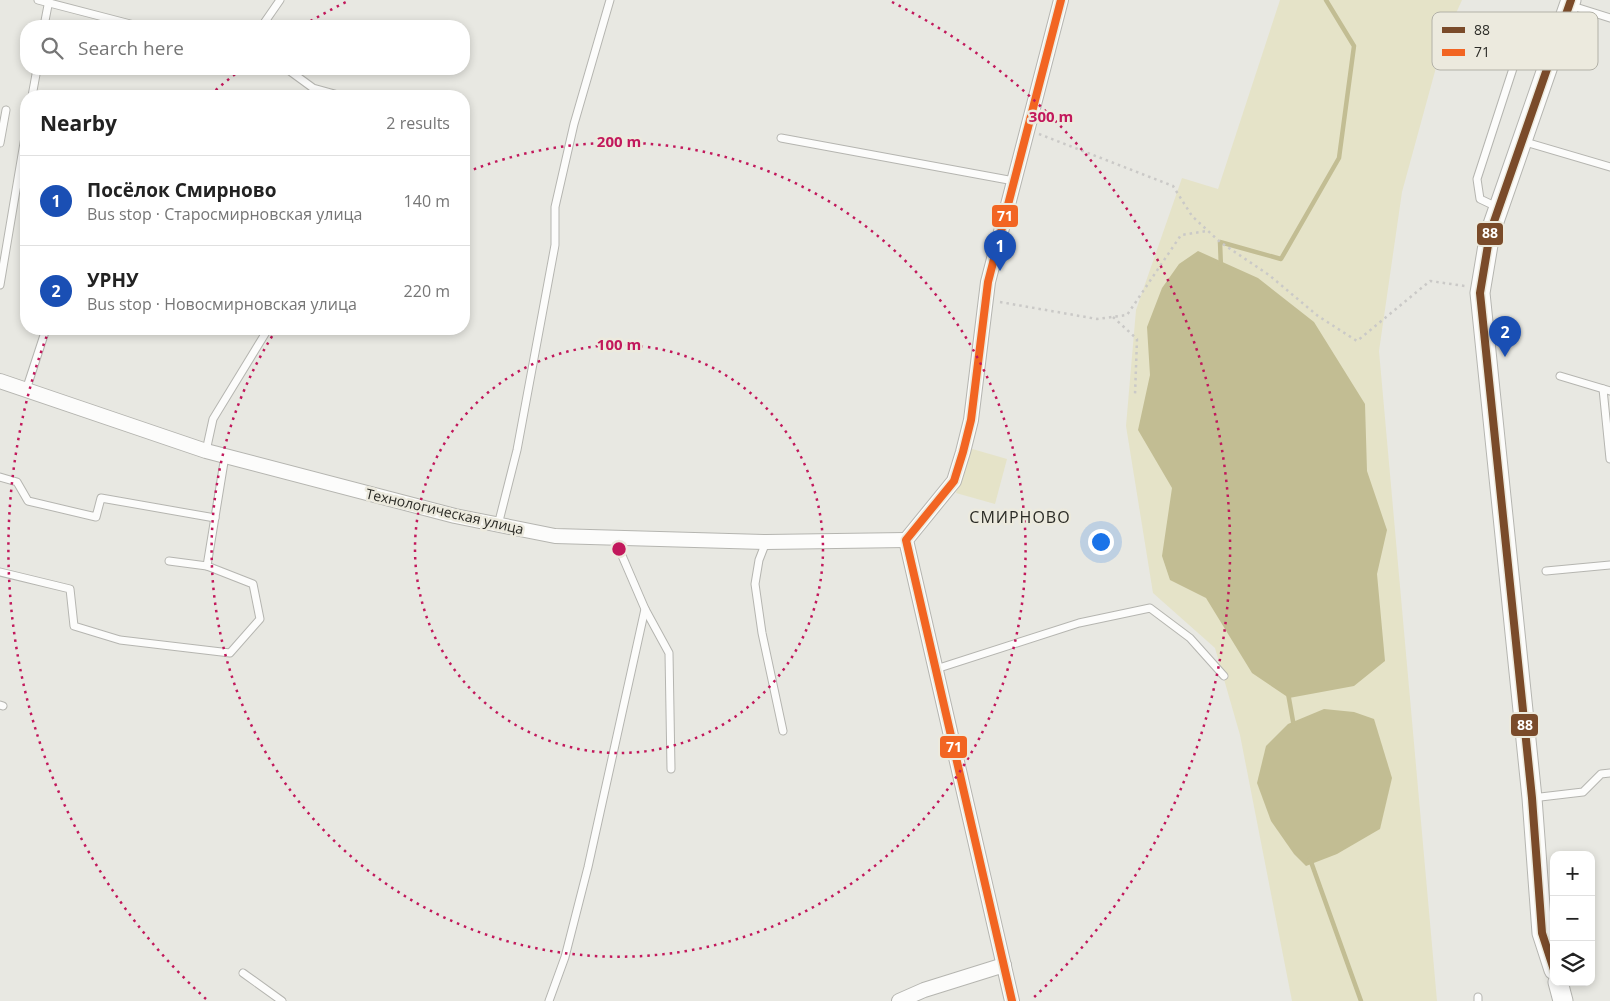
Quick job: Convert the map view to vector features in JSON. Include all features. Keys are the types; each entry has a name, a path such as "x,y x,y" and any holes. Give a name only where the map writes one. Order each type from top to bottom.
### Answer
{"street":[{"path":"1012,1001 906,540 954,482 971,420 986,300 1027,129 1061,0"},
{"path":"1547,70 1490,233 1480,293 1532,798 1542,933 1550,958"},
{"name":"Технологическая улица","path":"0,381 206,451 455,516 555,536 614,536 766,542 906,540"},
{"path":"899,1001 924,990 1004,965"},
{"path":"1559,986 1563,1001"}],"lane":[{"path":"38,0 48,1 116,20"},
{"path":"266,20 280,0"},
{"path":"498,525 517,450 555,245 555,207 574,124 610,0"},
{"path":"45,20 48,1"},
{"path":"1570,3 1594,12"},
{"path":"1598,14 1610,18"},
{"path":"1498,208 1480,199 1477,179 1512,70"},
{"path":"33,90 36,75"},
{"path":"295,75 313,88 320,90"},
{"path":"0,143 6,110"},
{"path":"781,138 1014,181"},
{"path":"1522,140 1610,167"},
{"path":"0,285 20,167"},
{"path":"26,390 44,335"},
{"path":"206,451 213,419 264,335"},
{"path":"1560,376 1607,390 1610,459"},
{"path":"207,566 226,456"},
{"path":"0,477 17,482 28,501 96,517 101,498 215,518"},
{"path":"614,536 645,609 669,653 671,769"},
{"path":"766,542 759,560 756,584 762,634 783,731"},
{"path":"0,572 70,589 74,626 120,640 230,654 260,619 253,584 207,566 169,561"},
{"path":"1546,571 1610,565"},
{"path":"936,669 1079,623 1150,608 1190,638 1224,676"},
{"path":"549,1001 565,956 588,866 645,609"},
{"path":"1532,798 1583,792 1601,774 1610,773"},
{"path":"243,972 282,1001"}],"path":[{"path":"1027,129 1173,186 1192,216 1220,242 1269,275 1318,316 1357,341 1430,281 1465,286 1480,293"},
{"path":"986,300 1097,319 1126,315 1181,235 1208,231"},
{"path":"1113,317 1137,339 1135,395"}],"shaded area":[{"path":"1280,0 1462,0 1457,12 1432,12 1432,70 1435,70 1402,192 1379,351 1437,1001 1292,1001 1240,735 1215,648 1153,593 1126,426 1136,310 1182,178 1218,189"},
{"path":"1198,251 1258,278 1314,322 1365,404 1367,471 1387,530 1377,574 1385,661 1354,686 1289,698 1252,673 1206,598 1170,580 1162,556 1172,488 1138,430 1150,375 1147,327 1162,288 1179,264"},
{"path":"969,448 1007,459 995,504 956,493"},
{"path":"1324,709 1354,712 1374,719 1392,778 1380,829 1337,854 1306,866 1294,854 1271,821 1257,783 1266,746 1288,724"}],"waterway":[{"path":"1221,268 1220,242 1281,259 1339,158 1354,46 1326,0"},
{"path":"1288,693 1294,727"},
{"path":"1310,859 1361,1001"}],"transit line":[{"name":"71","path":"1012,1001 906,540 954,481 963,452 971,420 988,282 1061,0"},
{"name":"88","path":"1567,12 1571,0"},
{"name":"88","path":"1547,70 1490,233 1480,293 1532,798 1542,933 1550,958"}],"place":[{"name":"Посёлок Смирново","path":"1000,271"},
{"name":"УРНУ","path":"1505,357"}],"district":[{"name":"СМИРНОВО","path":"1020,517"}]}
